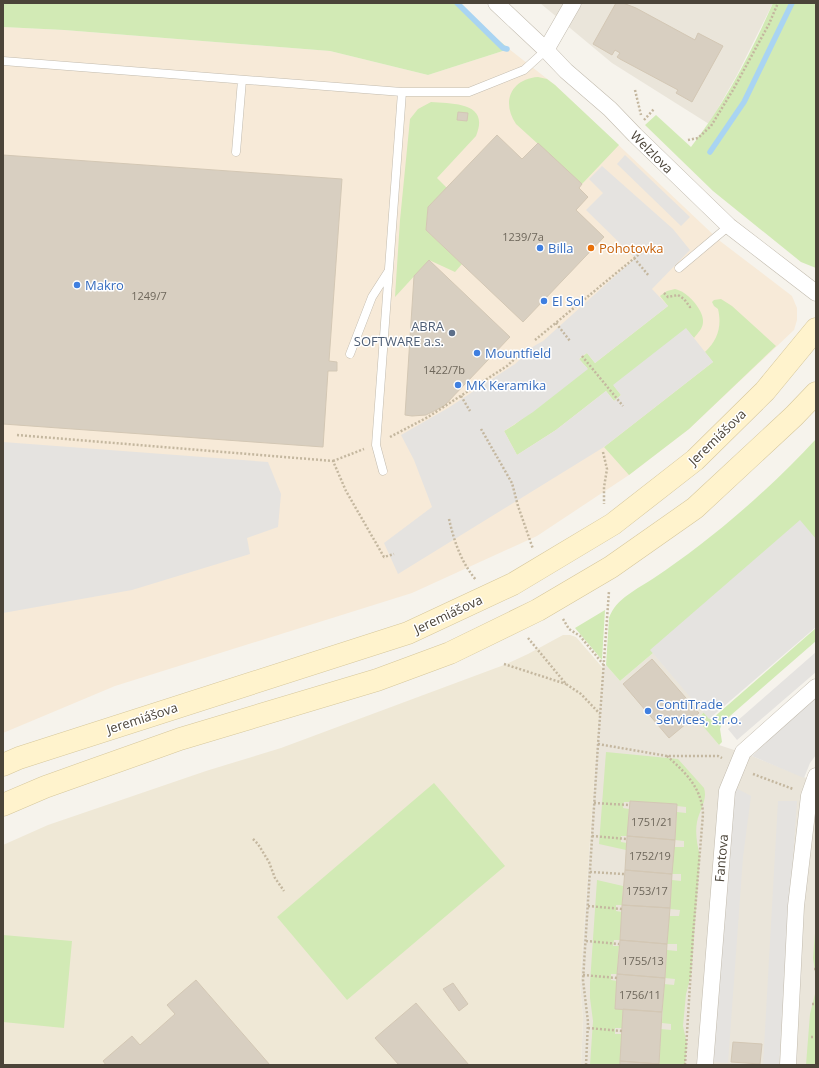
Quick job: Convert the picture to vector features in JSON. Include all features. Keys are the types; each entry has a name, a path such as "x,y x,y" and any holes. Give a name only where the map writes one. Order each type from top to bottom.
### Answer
{"main road":[{"name":"Jeremiášova","path":"3,765 19,758 408,633 513,584 613,524 695,460 765,391 816,329"},
{"path":"3,805 45,788 180,739 377,680 450,652 538,610 611,567 695,508 794,416 816,393"}],"street":[{"name":"Welzlova","path":"496,3 566,71 610,109 635,136 729,226 816,293"},
{"path":"546,50 573,3"},
{"name":"Fantova","path":"705,1065 727,791 743,752 816,687"},
{"path":"788,1065 796,906 810,796 816,776"}],"lane":[{"path":"3,62 402,92 469,92 524,70 546,50"},
{"path":"236,152 242,80"},
{"path":"383,471 376,445 402,92"},
{"path":"679,268 729,226"},
{"path":"350,354 372,297 389,271"}],"path":[{"path":"688,140 698,138 711,126 733,90 769,24 778,3"},
{"path":"635,90 642,121 654,109"},
{"path":"535,340 643,251"},
{"path":"634,258 649,276"},
{"path":"664,293 668,297 678,295 684,299 690,307 692,306"},
{"path":"556,323 570,340"},
{"path":"17,435 333,461 376,445 428,418 507,366 521,353"},
{"path":"582,356 623,406"},
{"path":"461,396 470,411"},
{"path":"481,429 512,483 518,506 534,550"},
{"path":"603,452 606,469 604,504"},
{"path":"333,461 346,491 384,557 394,554"},
{"path":"449,520 454,541 468,570 476,580"},
{"path":"586,1065 588,1022 584,976 609,587"},
{"path":"561,616 569,629 580,636 604,664"},
{"path":"526,635 566,684"},
{"path":"504,664 566,684 581,694 600,714"},
{"path":"598,744 667,756 718,756 751,773 810,796"},
{"path":"667,756 684,772 698,792 703,803 685,1065"},
{"path":"594,803 629,805"},
{"path":"592,836 627,839"},
{"path":"253,839 258,844 269,862 274,878 284,891"},
{"path":"590,872 624,874"},
{"path":"588,906 622,909"},
{"path":"586,941 620,944"},
{"path":"584,976 617,978"},
{"path":"588,1028 622,1030"},
{"path":"811,1037 816,1037"}],"shaded area":[{"path":"540,3 773,3 737,75 709,124 612,63"},
{"path":"3,27 64,30 330,51 428,75 509,49 555,85 720,241 792,296 797,308 797,320 794,330 689,429 629,475 537,536 412,593 115,686 3,733"},
{"path":"625,155 690,217 681,226 617,164"},
{"path":"602,166 673,229 690,250 652,289 668,306 595,363 587,353 582,356 579,359 588,369 533,412 504,431 517,455 556,430 606,391 614,401 621,395 613,385 686,328 713,362 604,447 398,574 384,543 432,507 414,460 401,435 448,408 515,364 534,346 543,341 635,258 586,210 603,193 589,179"},
{"path":"3,442 268,462 281,494 278,527 247,538 250,554 132,590 3,613"},
{"path":"800,520 816,539 816,627 709,719 650,650"},
{"path":"563,635 576,637 602,667 580,985 583,1019 581,1065 3,1065 3,845 48,825 206,771 281,748 504,665"},
{"path":"816,652 816,672 737,740 728,729"},
{"path":"653,653 704,712 697,718 719,745 752,756 816,782 816,1065 581,1065 583,1019 580,985 602,667 606,665 620,681"},
{"path":"816,696 816,755 810,763 804,778 752,756"},
{"path":"736,788 751,796 743,857 728,1063 711,1062 731,806"},
{"path":"778,801 797,801 779,1065 763,1065"}],"green space":[{"path":"3,3 455,3 509,49 428,75 330,51 64,30 3,27"},
{"path":"773,3 816,3 816,268 801,262 713,191 645,125 656,115 691,147 726,95 756,40"},
{"path":"538,77 547,79 555,85 619,145 582,184 516,124 512,116 509,108 509,100 515,87 521,82"},
{"path":"431,102 450,103 467,107 474,111 478,117 479,125 476,136 437,178 447,188 428,207 426,230 462,264 455,272 429,260 395,297 400,220 410,119 418,109"},
{"path":"675,289 690,298 702,314 702,326 694,338 686,329 614,386 621,395 614,401 606,391 556,430 517,455 504,431 514,425 587,368 579,359 587,353 595,363 668,306 660,296 667,291"},
{"path":"721,299 732,306 776,346 689,429 629,475 604,447 713,362 705,352 716,338 719,327 718,309 712,302 714,300"},
{"path":"816,439 816,542 653,653 620,681 606,665 609,618 612,611 622,599 654,578 718,531 760,495"},
{"path":"605,610 602,660 575,628"},
{"path":"816,628 816,641 722,723 720,729 722,742 719,745 697,719 704,712 712,721 714,720 713,718"},
{"path":"606,752 678,759 704,788 705,797 696,826 700,856 691,975 686,994 683,1026 687,1044 685,1065 659,1065 661,1029 671,1030 671,1024 662,1023 664,984 674,985 675,979 665,978 667,950 677,951 677,944 667,944 669,916 679,916 680,910 670,909 672,880 681,881 681,874 672,874 674,847 684,847 684,841 675,840 677,812 686,813 686,807 677,806 677,804 630,801 624,802 623,808 629,809 627,836 621,836 621,842 627,843 626,850 599,844"},
{"path":"434,783 505,866 347,1000 277,917"},
{"path":"597,880 623,886 622,905 616,905 616,911 622,912 620,940 614,940 613,946 619,946 617,974 611,974 611,980 617,981 615,1008 623,1009 622,1028 615,1028 615,1034 622,1034 620,1065 590,1065 593,1021 590,983"},
{"path":"816,921 816,979 813,958"},
{"path":"3,935 72,941 64,1028 3,1022"},
{"path":"816,979 816,1065 806,1065 810,1014 815,994"}],"building":[{"path":"616,3 623,3 636,8 695,40 698,33 723,46 692,102 676,93 678,90 617,57 620,53 615,50 612,55 593,44"},
{"path":"458,112 468,113 467,121 457,120"},
{"path":"497,135 522,159 538,143 582,184 579,188 588,197 576,210 604,237 523,322 426,230 428,207"},
{"path":"3,155 342,179 329,361 337,362 337,371 328,371 323,447 3,424"},
{"path":"429,260 510,337 444,406 426,415 412,416 405,415 414,276"},
{"path":"652,659 699,713 669,738 623,684"},
{"path":"630,801 677,804 675,840 627,836"},
{"path":"627,836 675,840 672,874 625,870"},
{"path":"625,870 672,874 670,908 622,905"},
{"path":"622,905 670,908 667,944 620,940"},
{"path":"620,940 667,944 665,978 617,974"},
{"path":"617,974 665,978 662,1012 615,1009"},
{"path":"196,980 270,1065 106,1065 103,1061 132,1036 140,1045 175,1014 167,1005"},
{"path":"453,983 468,1004 459,1011 443,989"},
{"path":"416,1003 469,1065 399,1065 375,1038"},
{"path":"623,1009 662,1012 659,1064 620,1061"},
{"path":"733,1042 762,1044 760,1064 731,1062"},
{"path":"620,1061 659,1064 659,1065 620,1065"}],"waterway":[{"path":"457,3 503,48 507,49"},
{"path":"710,152 744,102 792,3"}],"place":[{"name":"Billa","path":"540,248"},
{"name":"Pohotovka","path":"591,248"},
{"name":"Makro","path":"77,285"},
{"name":"El Sol","path":"544,301"},
{"name":"ABRA SOFTWARE a.s.","path":"452,333"},
{"name":"Mountfield","path":"477,353"},
{"name":"MK Keramika","path":"458,385"},
{"name":"ContiTrade Services, s.r.o.","path":"648,711"}]}
